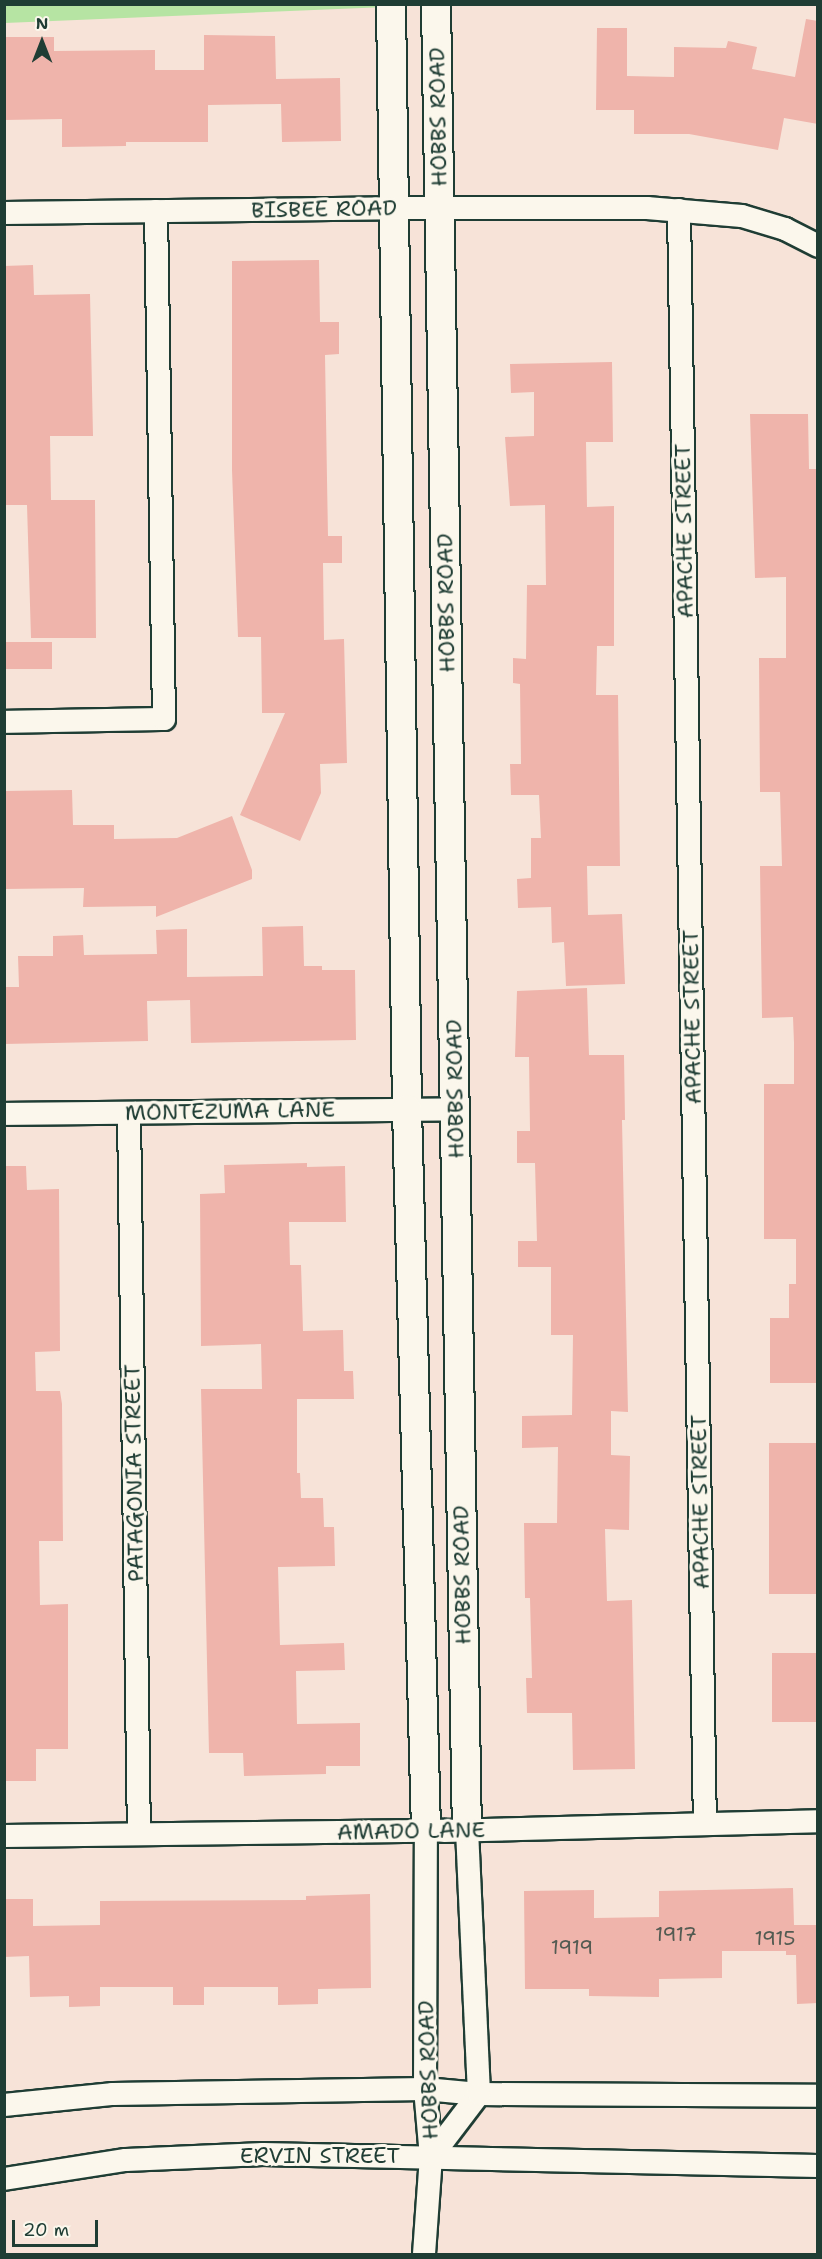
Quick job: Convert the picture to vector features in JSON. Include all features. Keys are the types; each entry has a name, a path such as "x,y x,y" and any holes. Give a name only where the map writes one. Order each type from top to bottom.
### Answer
{"street":[{"name":"HOBBS ROAD","path":"391,4 406,1109 426,1831 425,2089 431,2157 424,2254"},
{"name":"HOBBS ROAD","path":"431,2157 479,2094 466,1830 436,4"},
{"name":"BISBEE ROAD","path":"4,213 394,208 679,210 742,216 785,229 818,246"},
{"name":"APACHE STREET","path":"679,210 705,1823"},
{"path":"4,722 164,719 156,211"},
{"name":"MONTEZUMA LANE","path":"4,1114 455,1109"},
{"name":"PATAGONIA STREET","path":"129,1113 139,1834"},
{"name":"AMADO LANE","path":"4,1836 426,1831 818,1821"},
{"path":"4,2105 113,2094 425,2089 479,2094 818,2096"},
{"name":"ERVIN STREET","path":"4,2180 126,2160 263,2154 818,2166"}],"green space":[{"path":"4,5 434,5 5,23"}],"building":[{"path":"806,19 818,21 818,124 784,118 778,150 689,134 634,134 634,110 596,110 597,28 627,28 627,76 674,77 674,47 726,48 728,41 757,47 752,69 795,77"},
{"path":"204,35 275,36 276,79 340,78 341,141 282,142 281,104 208,105 208,142 126,142 126,146 62,147 62,119 4,120 4,37 54,37 54,51 155,50 155,70 204,70"},
{"path":"319,260 320,322 339,322 339,354 325,355 328,536 342,536 342,563 323,563 324,640 344,639 347,763 320,764 321,793 300,841 240,815 285,713 262,713 261,637 238,637 232,470 232,261"},
{"path":"33,265 34,295 90,294 93,436 50,436 51,500 95,500 96,638 31,638 27,505 4,505 4,266"},
{"path":"612,362 613,442 586,442 587,507 614,506 614,646 597,646 596,695 618,695 620,866 587,866 588,915 622,914 625,984 566,986 564,942 552,943 551,907 518,908 517,879 531,878 531,838 541,838 539,795 511,795 510,764 521,764 520,684 513,683 513,658 526,659 527,585 546,585 545,505 510,506 505,437 534,436 534,392 511,393 510,364"},
{"path":"750,414 808,414 809,469 817,469 818,474 818,1383 770,1383 770,1318 789,1318 789,1284 796,1284 796,1239 764,1239 764,1084 794,1084 794,1043 793,1017 762,1018 760,866 782,866 780,792 760,792 759,658 786,658 786,577 755,578"},
{"path":"4,642 52,642 52,669 4,669"},
{"path":"72,790 73,825 114,825 114,839 177,838 232,816 252,870 252,879 156,917 156,906 83,907 84,888 4,889 4,791"},
{"path":"303,926 304,966 322,966 322,970 355,970 356,1040 191,1043 190,1000 147,1001 148,1041 4,1044 4,987 19,987 18,956 53,956 53,936 83,935 84,955 157,954 156,930 187,929 187,977 263,976 262,927"},
{"path":"587,988 589,1055 624,1055 625,1120 622,1120 628,1412 611,1411 611,1455 630,1456 629,1530 605,1529 607,1601 632,1600 635,1769 573,1770 572,1713 527,1713 526,1678 532,1678 530,1598 525,1598 524,1523 557,1523 558,1447 522,1448 522,1416 572,1415 573,1335 551,1335 551,1267 518,1267 518,1241 537,1241 535,1163 517,1163 517,1131 530,1131 529,1057 515,1057 517,991"},
{"path":"307,1163 307,1167 345,1166 346,1222 289,1222 290,1265 301,1265 303,1331 343,1330 344,1371 353,1371 354,1399 297,1399 297,1473 300,1473 301,1498 323,1498 324,1527 334,1527 335,1566 278,1567 280,1645 344,1643 345,1670 296,1671 297,1724 360,1723 360,1766 326,1766 326,1774 244,1776 243,1753 209,1753 201,1389 262,1389 261,1344 201,1346 200,1194 225,1193 224,1165"},
{"path":"4,1166 26,1166 27,1190 59,1189 60,1351 35,1352 36,1391 60,1391 62,1404 63,1541 39,1541 40,1605 68,1604 68,1749 36,1749 36,1781 4,1781"},
{"path":"769,1443 818,1443 818,1594 769,1594"},
{"path":"772,1653 818,1653 818,1722 772,1722"},
{"path":"793,1888 794,1925 818,1925 818,2003 797,2004 796,1955 786,1955 786,1951 722,1951 722,1978 659,1979 659,1997 589,1996 589,1989 525,1989 524,1891 594,1890 594,1918 659,1917 659,1891"},
{"path":"370,1894 371,1988 318,1989 318,2004 278,2005 278,1987 204,1987 204,2005 173,2005 173,1987 100,1987 100,2006 69,2007 69,1996 30,1997 29,1956 4,1957 4,1899 33,1899 33,1926 100,1925 100,1901 306,1900 306,1896"}]}
